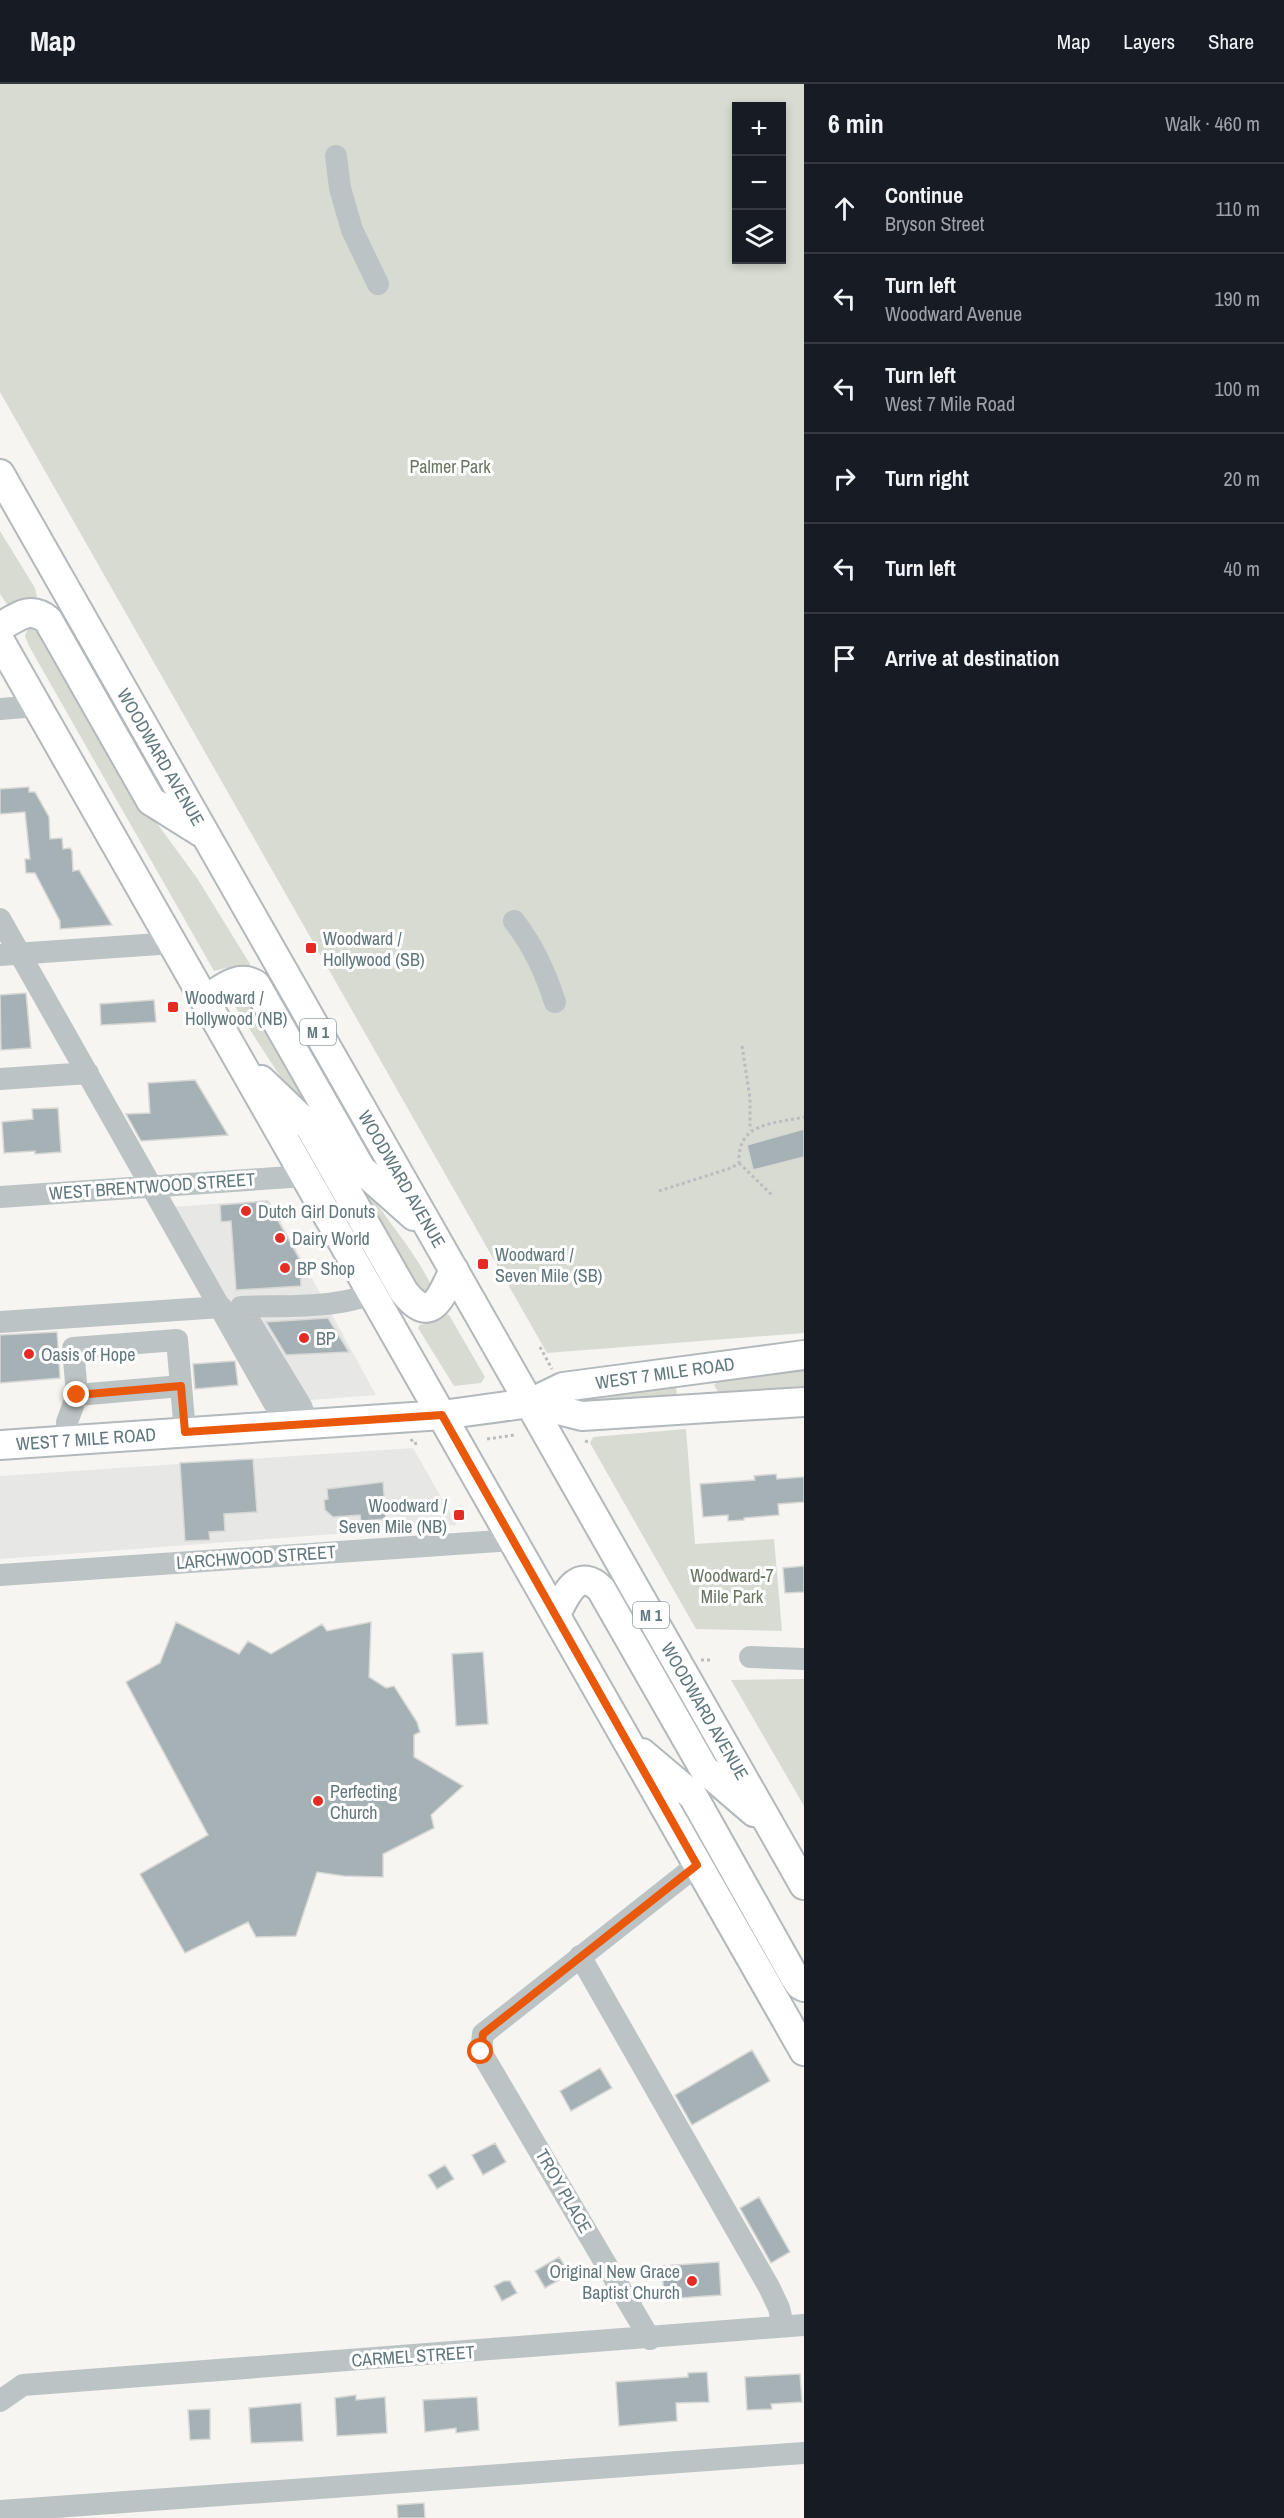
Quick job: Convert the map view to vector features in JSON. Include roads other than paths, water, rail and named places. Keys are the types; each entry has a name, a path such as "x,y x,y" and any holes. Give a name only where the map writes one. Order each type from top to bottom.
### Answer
{"main road":[{"name":"WOODWARD AVENUE","path":"0,474 9,510 207,836 804,1885"},
{"path":"0,627 28,612 38,613 48,620 151,801 207,836"},
{"path":"0,640 804,2051"},
{"path":"205,1000 237,981 244,980 256,986 361,1169 430,1229"},
{"path":"240,1060 310,1127 398,1281 415,1306 425,1308 434,1305 440,1299 454,1270"},
{"name":"WEST 7 MILE ROAD","path":"0,1445 442,1415 530,1403 563,1387 804,1355"},
{"path":"689,1370 700,1408"},
{"name":"WEST 7 MILE ROAD","path":"530,1403 582,1416 804,1402"},
{"path":"556,1614 572,1585 582,1580 593,1581 601,1589 704,1769 772,1828"},
{"path":"625,1737 693,1796 794,1976 804,1987"}],"street":[{"path":"336,156 340,188 352,230 378,284"},
{"path":"0,709 37,706"},
{"path":"0,919 10,954 88,1073 149,1187 221,1307 298,1425"},
{"path":"514,921 542,963 555,1002"},
{"path":"10,954 172,943"},
{"path":"0,1079 88,1073"},
{"name":"WEST BRENTWOOD STREET","path":"0,1197 304,1176"},
{"path":"298,1425 302,1406 241,1307 329,1303 372,1295 398,1281"},
{"path":"0,1322 221,1307"},
{"path":"69,1441 67,1422 77,1395 73,1348 177,1340 185,1432"},
{"path":"77,1395 181,1386"},
{"name":"LARCHWOOD STREET","path":"0,1575 513,1540"},
{"path":"750,1657 804,1659"},
{"path":"697,1865 580,1956 779,2308 794,2326"},
{"name":"TROY PLACE","path":"580,1956 483,2034 481,2052 650,2339"},
{"name":"CARMEL STREET","path":"0,2401 23,2385 650,2339 794,2326"},
{"path":"0,2511 804,2453"}],"place":[{"name":"Woodward / Hollywood (SB)","path":"311,948"},
{"name":"Woodward / Hollywood (NB)","path":"173,1007"},
{"name":"Dutch Girl Donuts","path":"246,1211"},
{"name":"Dairy World","path":"280,1238"},
{"name":"Woodward / Seven Mile (SB)","path":"483,1264"},
{"name":"BP Shop","path":"285,1268"},
{"name":"BP","path":"304,1338"},
{"name":"Oasis of Hope","path":"29,1354"},
{"name":"Woodward / Seven Mile (NB)","path":"459,1515"},
{"name":"Perfecting Church","path":"318,1801"},
{"name":"Original New Grace Baptist Church","path":"692,2281"}],"park label":[{"name":"Palmer Park","path":"450,466"},
{"name":"Woodward-7 Mile Park","path":"732,1585"}]}
